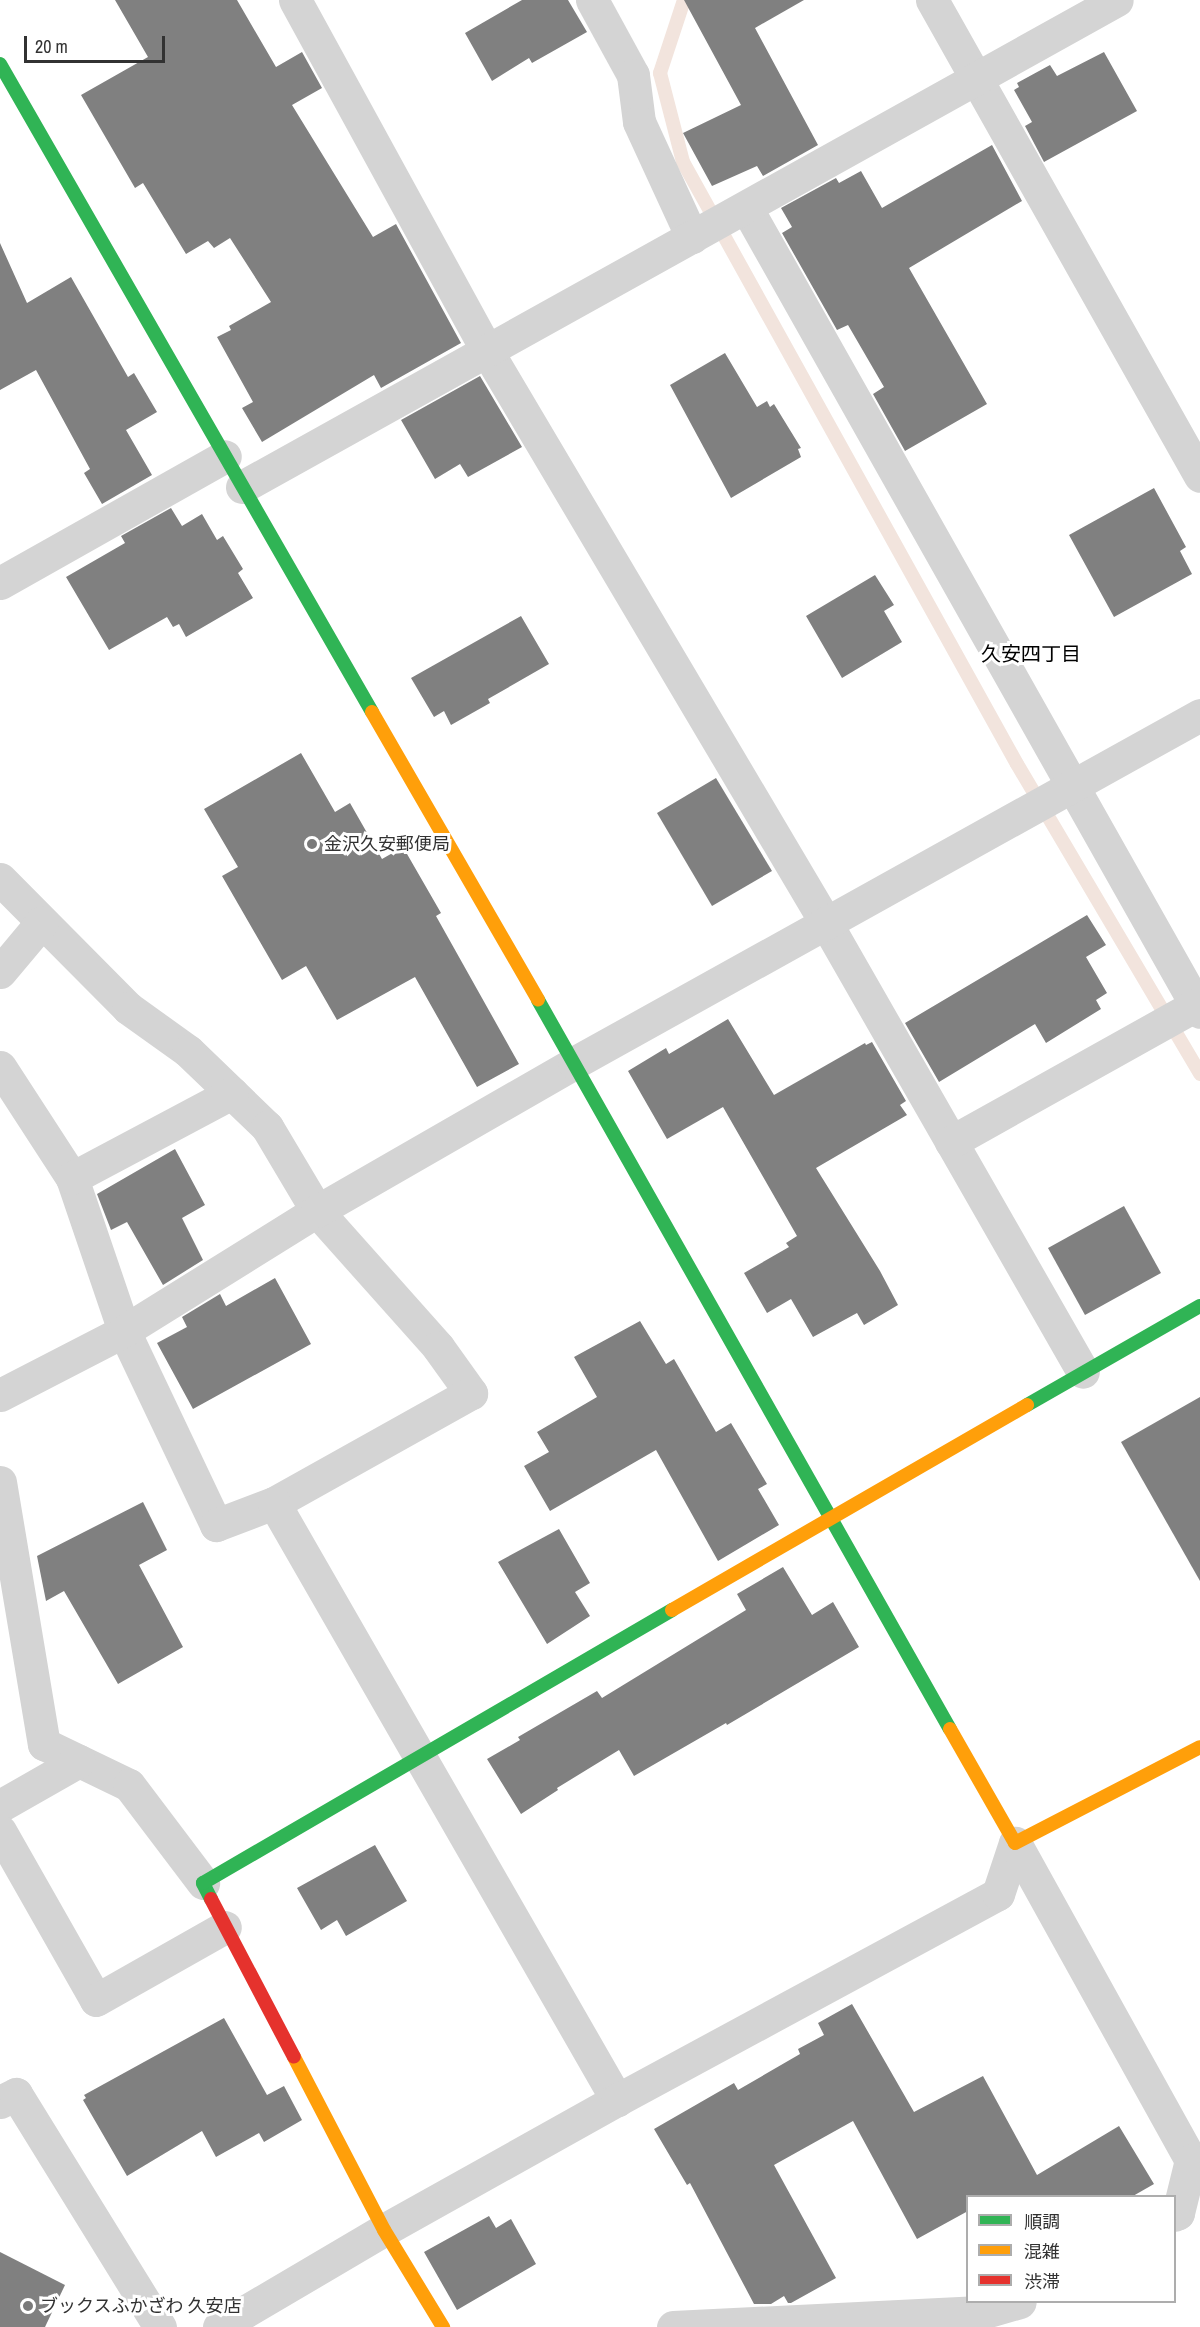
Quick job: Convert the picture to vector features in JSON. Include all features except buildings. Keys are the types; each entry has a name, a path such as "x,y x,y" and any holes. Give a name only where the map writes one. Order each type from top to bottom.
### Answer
{"street":[{"path":"295,0 487,351 826,923 1083,1372"},
{"path":"592,0 633,75 639,122 697,234"},
{"path":"932,0 1200,476"},
{"path":"242,487 1117,0"},
{"path":"0,64 573,1063 828,1518 1015,1843 1191,2160 1192,2185 1176,2214"},
{"path":"738,211 1064,792 1183,1014 951,1142"},
{"path":"0,583 225,456"},
{"path":"0,1395 124,1331 317,1211 573,1063 1200,715"},
{"path":"0,879 128,1008 188,1051 267,1127 317,1211 438,1347 471,1393 274,1503 216,1525 124,1331 72,1178 0,1067"},
{"path":"0,972 42,922"},
{"path":"72,1178 232,1093"},
{"path":"203,1882 422,1758 828,1518 1200,1306"},
{"path":"0,1482 44,1744 129,1785 203,1882 384,2230 443,2327"},
{"path":"274,1503 617,2100"},
{"path":"219,2327 384,2230 617,2100 998,1894 1015,1843 1200,1747"},
{"path":"0,1806 79,1761"},
{"path":"0,1831 96,2000 225,1927"},
{"path":"0,2102 16,2094 160,2327"},
{"path":"673,2327 985,2312 1014,2303"}],"waterway":[{"path":"684,0 660,73 683,162 1017,764 1200,1074"}],"traffic: fast":[{"path":"0,64 372,712"},
{"path":"538,1000 950,1729"},
{"path":"1027,1405 1200,1306"},
{"path":"211,1899 203,1883 672,1610"}],"traffic: slow":[{"path":"372,712 538,1000"},
{"path":"672,1610 1027,1405"},
{"path":"950,1729 1015,1843 1200,1747"},
{"path":"294,2057 384,2230 443,2327"}],"traffic: jam":[{"path":"211,1899 294,2057"}],"place":[{"name":"金沢久安郵便局","path":"312,844"},
{"name":"ブックスふかざわ 久安店","path":"28,2306"}],"district":[{"name":"久安四丁目","path":"1031,653"}]}
